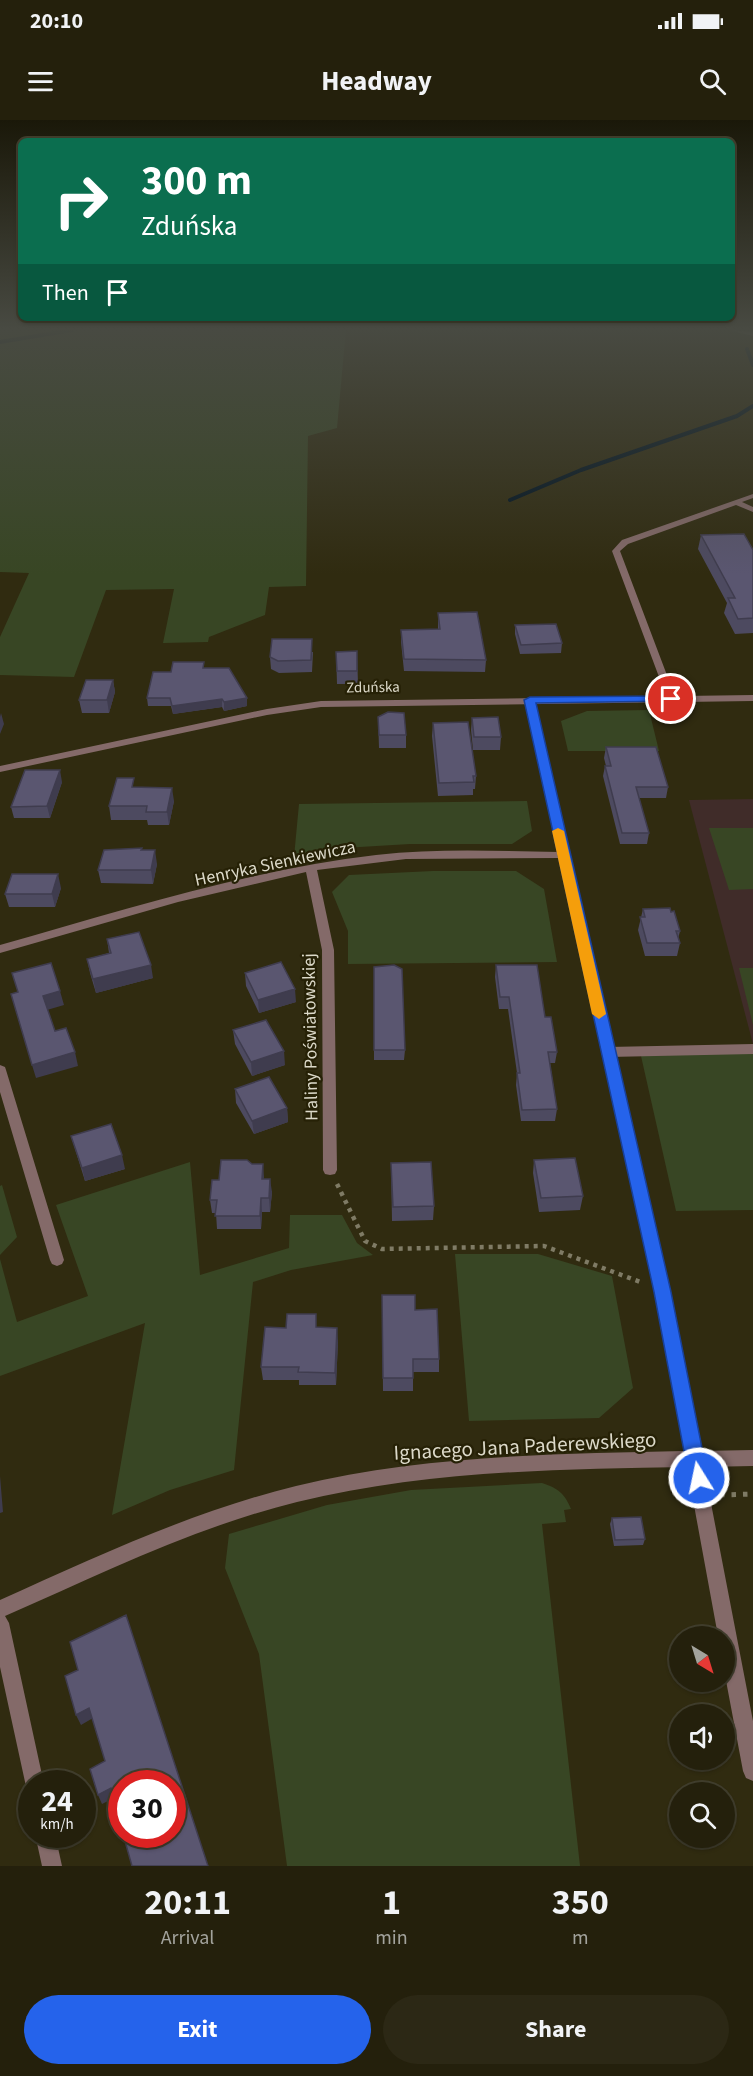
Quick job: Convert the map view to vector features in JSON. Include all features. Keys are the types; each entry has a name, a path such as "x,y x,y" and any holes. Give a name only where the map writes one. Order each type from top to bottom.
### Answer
{"street":[{"path":"671,699 616,551 625,542 753,496"},
{"path":"736,502 753,510"},
{"name":"Zduńska","path":"0,769 298,707 351,702 753,698"},
{"path":"530,700 662,1292 696,1460 753,1771"},
{"name":"Henryka Sienkiewicza","path":"0,949 221,889 311,868 356,861 426,856 563,855"},
{"name":"Haliny Poświatowskiej","path":"311,868 328,950 330,1170"},
{"path":"608,1052 753,1048"},
{"path":"0,1070 57,1260"},
{"name":"Ignacego Jana Paderewskiego","path":"0,1609 179,1530 297,1494 396,1474 494,1466 753,1458"},
{"path":"0,1623 31,1770"},
{"path":"48,1848 52,1866"}],"path":[{"path":"330,1170 365,1241 382,1249 544,1246 610,1269 662,1292"},
{"path":"702,1496 753,1494"}],"shaded area":[{"path":"753,799 753,1044 689,800"}],"green space":[{"path":"0,411 339,411 337,428 308,436 306,586 269,587 265,615 209,637 208,642 163,643 174,589 106,590 74,677 0,675 0,637 29,573 0,572"},
{"path":"649,710 659,751 568,751 561,721 587,711"},
{"path":"527,801 532,831 512,844 410,844 343,848 294,857 299,804"},
{"path":"709,828 753,828 753,889 729,890"},
{"path":"433,871 516,871 544,889 557,962 348,964 348,931 332,892 349,875"},
{"path":"739,968 753,968 753,1025"},
{"path":"753,1052 753,1210 676,1211 641,1056"},
{"path":"190,1162 200,1275 289,1248 290,1215 342,1215 357,1243 373,1255 291,1270 253,1282 234,1470 170,1490 112,1515 145,1323 0,1376 0,1259 17,1322 88,1296 56,1205"},
{"path":"2,1185 17,1237 0,1255 0,1186"},
{"path":"455,1254 538,1254 612,1276 633,1388 599,1418 469,1421"},
{"path":"542,1483 560,1492 571,1509 564,1510 566,1522 542,1524 580,1866 287,1866 259,1654 225,1568 229,1534 327,1505 411,1490"}],"building":[{"path":"744,534 753,550 753,618 738,619 728,598 735,598 701,535"},
{"path":"477,612 486,660 404,659 401,630 440,629 438,613"},
{"path":"556,624 562,643 521,645 515,625"},
{"path":"272,639 312,639 311,660 278,661 270,657"},
{"path":"357,651 357,671 337,671 336,652"},
{"path":"173,662 204,662 203,668 229,668 247,698 172,706 170,698 147,698 153,672 171,672"},
{"path":"86,680 113,680 107,700 79,700"},
{"path":"388,712 404,713 406,735 379,735 378,717"},
{"path":"498,717 501,737 474,737 472,718"},
{"path":"468,722 476,776 473,776 474,782 439,783 433,723"},
{"path":"606,747 656,747 668,787 636,787 649,833 622,833 605,766 611,766"},
{"path":"25,770 60,770 47,806 11,807"},
{"path":"117,778 134,778 132,787 172,788 167,812 146,812 147,806 109,806"},
{"path":"142,848 141,850 155,850 151,870 98,870 104,850"},
{"path":"12,874 58,874 52,894 5,894"},
{"path":"670,908 671,912 674,911 680,931 676,931 680,943 647,943 640,917 645,917 643,909"},
{"path":"139,932 151,965 93,979 87,959 111,953 107,939"},
{"path":"281,962 295,989 258,1000 245,973"},
{"path":"51,963 60,991 43,996 55,1031 66,1028 75,1052 32,1065 11,994 18,992 12,973"},
{"path":"394,965 402,969 405,1050 374,1050 374,967"},
{"path":"496,965 537,965 545,1017 551,1017 557,1052 548,1052 557,1109 522,1110 517,1073 520,1073 509,997 500,997"},
{"path":"266,1020 284,1051 251,1062 233,1030"},
{"path":"269,1077 287,1108 252,1121 235,1089"},
{"path":"111,1124 122,1155 82,1168 71,1136"},
{"path":"575,1158 583,1196 541,1198 534,1160"},
{"path":"221,1160 247,1160 252,1164 263,1164 262,1179 270,1179 269,1198 261,1198 260,1216 215,1216 217,1200 210,1200 212,1180 219,1180"},
{"path":"431,1162 434,1206 393,1207 391,1163"},
{"path":"382,1295 415,1295 415,1310 437,1309 439,1359 413,1359 413,1378 383,1378"},
{"path":"287,1314 316,1314 316,1327 337,1328 335,1373 298,1372 299,1367 261,1367 265,1327 286,1328"},
{"path":"641,1517 645,1539 615,1540 612,1518"},
{"path":"126,1615 177,1770 108,1770 108,1790 98,1795 96,1770 90,1769 105,1761 89,1708 76,1715 65,1676 78,1670 70,1642"},
{"path":"186,1799 208,1866 132,1866 127,1848 186,1848"}],"waterway":[{"path":"510,500 581,470 737,416 744,411"}],"slow traffic":[{"path":"558,831 599,1014"}],"route":[{"path":"671,699 530,700 662,1292 699,1478"}]}
